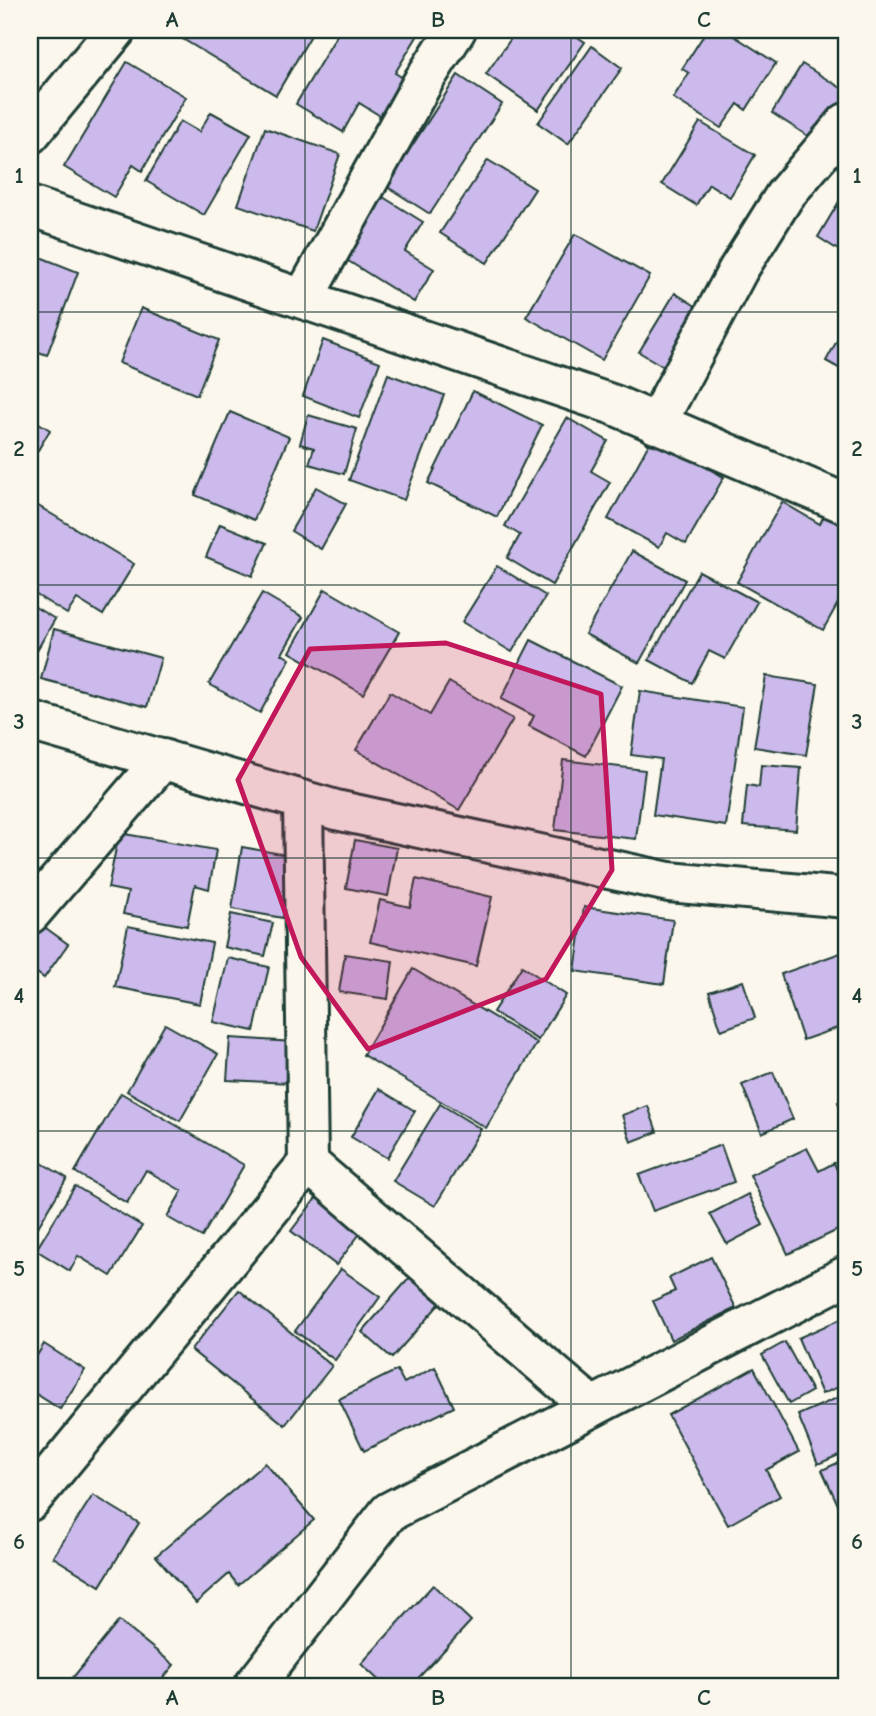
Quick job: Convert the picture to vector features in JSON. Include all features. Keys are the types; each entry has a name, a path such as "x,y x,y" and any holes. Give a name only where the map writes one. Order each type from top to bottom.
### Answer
{"street":[{"path":"30,134 116,30"},
{"path":"303,299 424,80 456,30"},
{"path":"656,424 738,270 785,195 846,123"},
{"path":"30,206 614,405 846,504"},
{"path":"30,721 336,810 669,882 846,898"},
{"path":"30,914 163,760"},
{"path":"30,1501 308,1163 303,801"},
{"path":"308,1163 592,1407"},
{"path":"254,1686 389,1512 846,1276"}],"highlighted area":[{"path":"446,643 601,694 612,870 546,979 368,1049 301,957 238,780 310,649"}],"building":[{"path":"180,30 298,30 310,37 276,95 176,35"},
{"path":"340,30 421,30 395,73 410,82 387,120 359,103 343,132 296,104"},
{"path":"517,30 567,30 585,42 538,110 486,74"},
{"path":"707,30 725,30 776,63 746,110 738,104 721,128 673,98 689,73 682,69"},
{"path":"592,46 622,68 568,144 538,123"},
{"path":"127,62 186,97 142,171 133,165 114,197 64,167"},
{"path":"802,64 846,91 846,106 822,145 772,113"},
{"path":"458,75 502,104 430,214 386,186"},
{"path":"211,112 251,134 204,215 146,181 180,121 199,132"},
{"path":"700,122 755,155 730,197 709,184 696,205 662,184"},
{"path":"265,128 340,154 313,231 238,205"},
{"path":"488,160 535,189 487,263 440,233"},
{"path":"846,190 846,255 818,237"},
{"path":"383,197 423,222 405,251 434,269 414,302 345,259"},
{"path":"575,234 650,276 602,360 526,317"},
{"path":"30,253 78,272 47,355 30,349"},
{"path":"675,293 710,315 674,373 639,352"},
{"path":"141,308 219,340 197,395 119,363"},
{"path":"846,324 846,372 826,361"},
{"path":"323,340 380,362 359,418 303,396"},
{"path":"388,374 444,395 404,500 349,480"},
{"path":"473,391 542,425 497,517 428,483"},
{"path":"230,412 289,437 254,520 195,495"},
{"path":"308,415 357,429 344,474 309,464 314,448 300,444"},
{"path":"31,418 50,430 38,450 30,445"},
{"path":"567,418 608,441 591,471 610,482 552,585 507,558 520,535 505,526"},
{"path":"652,438 724,477 686,544 667,533 659,547 608,519"},
{"path":"316,487 346,504 321,549 291,531"},
{"path":"30,501 134,564 103,615 77,599 67,614 30,591"},
{"path":"782,502 820,524 826,511 846,522 846,589 823,630 737,582"},
{"path":"220,524 267,543 252,576 206,557"},
{"path":"632,551 685,580 639,663 585,634"},
{"path":"497,566 546,596 512,652 462,622"},
{"path":"699,571 757,602 725,659 709,651 692,683 649,660"},
{"path":"325,589 399,632 363,694 290,652"},
{"path":"262,593 303,617 282,654 290,659 260,713 209,684"},
{"path":"30,604 55,619 30,662"},
{"path":"54,629 161,658 147,707 41,679"},
{"path":"531,640 622,686 586,756 529,726 534,716 501,699"},
{"path":"766,676 818,684 806,755 754,747"},
{"path":"449,682 513,719 459,810 356,750 390,692 430,715"},
{"path":"640,691 743,707 726,826 653,815 661,759 631,755"},
{"path":"563,760 645,770 636,839 555,830"},
{"path":"761,765 801,768 796,830 743,826 747,785 759,787"},
{"path":"119,833 216,850 209,889 195,885 187,926 123,914 128,892 108,888"},
{"path":"355,840 397,848 388,896 346,888"},
{"path":"242,847 293,856 283,918 232,909"},
{"path":"416,879 492,897 476,966 370,942 380,900 410,907"},
{"path":"584,907 673,920 664,984 575,971"},
{"path":"231,914 273,923 265,956 224,947"},
{"path":"32,918 68,944 44,978 30,968"},
{"path":"128,926 212,943 200,1004 115,987"},
{"path":"846,951 846,1025 803,1040 781,974"},
{"path":"345,954 393,961 388,999 339,992"},
{"path":"228,958 269,967 254,1031 213,1022"},
{"path":"522,966 566,995 538,1040 493,1012"},
{"path":"413,969 537,1043 486,1128 363,1055"},
{"path":"743,981 755,1018 721,1030 709,992"},
{"path":"165,1024 218,1054 180,1121 127,1091"},
{"path":"230,1038 295,1042 292,1083 227,1080"},
{"path":"773,1072 793,1119 762,1133 742,1085"},
{"path":"379,1089 415,1111 387,1158 351,1137"},
{"path":"121,1093 244,1165 202,1237 167,1217 182,1191 146,1170 127,1203 75,1172"},
{"path":"846,1099 846,1125 838,1102"},
{"path":"440,1104 481,1129 435,1206 393,1181"},
{"path":"648,1106 657,1132 631,1142 622,1115"},
{"path":"721,1145 734,1182 653,1211 639,1175"},
{"path":"807,1148 819,1171 834,1163 846,1190 846,1226 788,1254 750,1175"},
{"path":"30,1156 67,1178 32,1237 30,1236"},
{"path":"75,1186 142,1226 111,1276 78,1256 70,1271 36,1250"},
{"path":"748,1194 763,1225 727,1244 710,1214"},
{"path":"317,1197 362,1231 336,1265 291,1231"},
{"path":"711,1257 736,1308 671,1340 653,1301 675,1291 669,1278"},
{"path":"341,1269 380,1297 335,1360 295,1331"},
{"path":"412,1275 442,1301 392,1358 362,1332"},
{"path":"239,1290 332,1366 285,1425 191,1350"},
{"path":"843,1318 846,1327 846,1384 822,1394 798,1338"},
{"path":"785,1342 812,1391 789,1404 762,1355"},
{"path":"44,1344 85,1370 60,1409 30,1390 30,1367"},
{"path":"435,1367 454,1407 364,1451 339,1399 397,1370 404,1383"},
{"path":"754,1368 799,1452 766,1470 780,1496 728,1525 668,1415"},
{"path":"846,1394 846,1452 818,1464 798,1415"},
{"path":"846,1459 846,1517 844,1518 822,1470"},
{"path":"265,1463 314,1520 238,1585 229,1574 196,1603 156,1556"},
{"path":"93,1495 139,1523 100,1586 53,1557"},
{"path":"433,1585 471,1621 411,1686 385,1686 361,1664"},
{"path":"119,1621 174,1665 157,1686 66,1686"}]}
